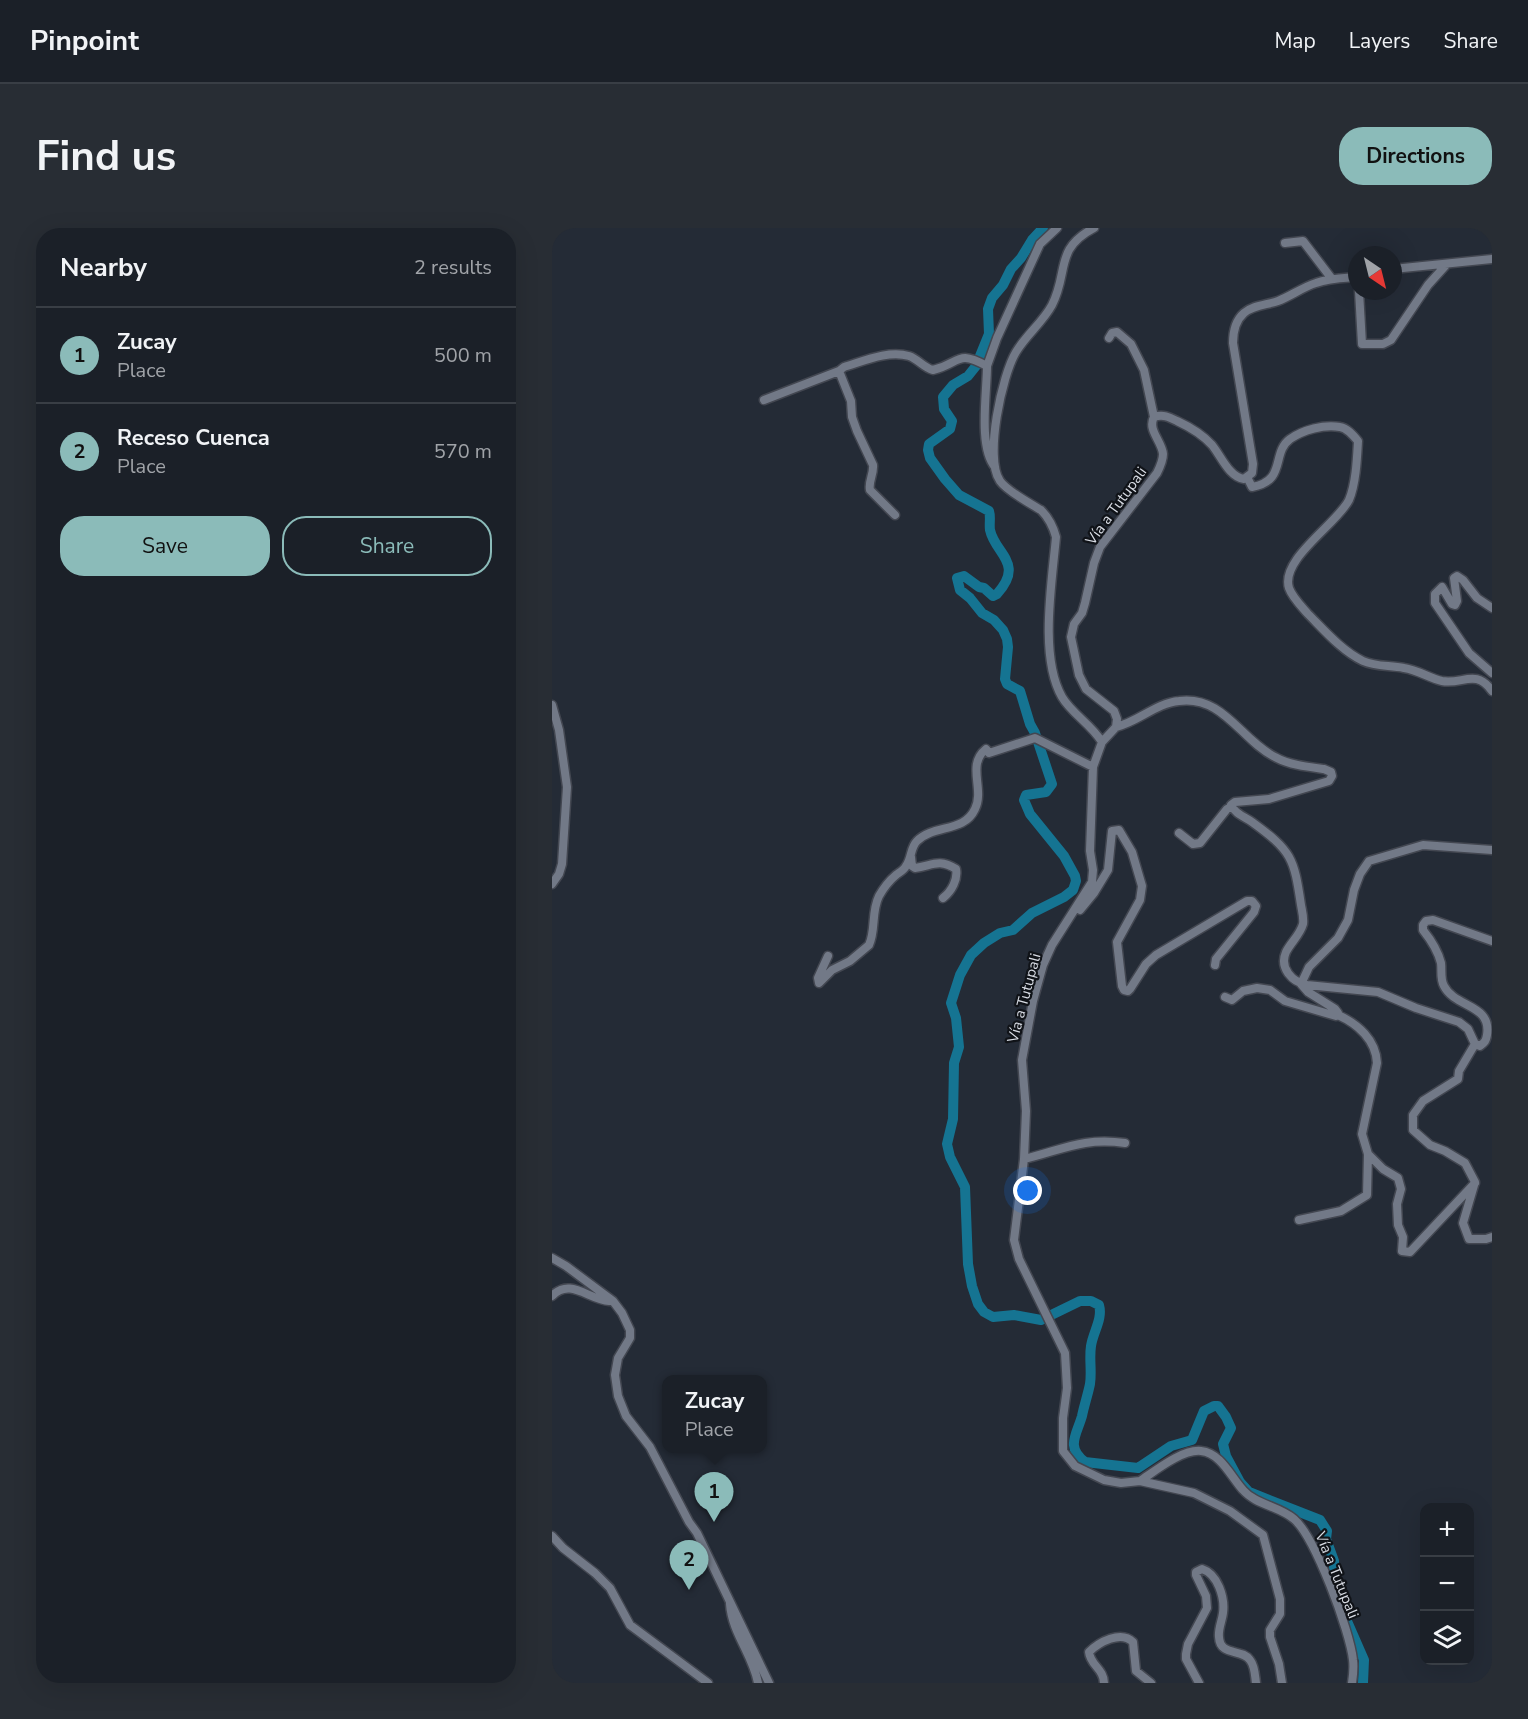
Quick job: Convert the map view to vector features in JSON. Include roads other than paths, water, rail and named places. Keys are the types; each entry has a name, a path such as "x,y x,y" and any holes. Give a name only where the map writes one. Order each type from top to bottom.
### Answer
{"street":[{"path":"1057,228 1040,244 985,365 986,451 1000,482 1041,510 1054,528 1056,537 1051,599 1050,662 1061,695 1067,704 1095,731 1102,742"},
{"path":"995,467 995,427 1007,370 1027,335 1050,308 1069,249 1074,242 1094,228"},
{"path":"1285,243 1302,241 1332,279"},
{"path":"1402,268 1492,259"},
{"path":"1360,300 1362,344 1383,344 1391,340 1428,285 1446,265"},
{"path":"1154,417 1165,416 1196,430 1212,445 1234,474 1242,479 1247,477 1252,472 1253,464 1233,343 1238,320 1250,309 1280,301 1315,283 1348,278"},
{"name":"Vía a Tutupali","path":"1110,338 1112,333 1117,332 1131,344 1144,370 1154,417 1152,427 1162,451 1161,464 1157,473 1100,547 1085,603 1074,624 1071,637 1079,675 1093,696 1114,711 1117,719 1116,727 1102,742 1093,767 1090,851 1092,882 1066,922 1043,965 1022,1060 1026,1112 1024,1159 1014,1240 1023,1266 1065,1353 1067,1362 1062,1442 1063,1451 1074,1466 1104,1480 1121,1483 1140,1481 1187,1453 1206,1452 1223,1465 1244,1492 1253,1499 1284,1512 1296,1521 1309,1538 1335,1600 1353,1661 1352,1683"},
{"path":"764,400 844,367 887,355 902,354 912,357 933,370 961,357 973,358 985,365"},
{"path":"839,371 851,401 852,417 857,431 873,465 870,490 895,514"},
{"path":"1247,477 1252,488 1271,479 1289,440 1316,427 1341,427 1351,433 1358,441 1357,460 1349,499 1339,514 1295,562 1290,575 1289,588 1302,608 1332,637 1361,660 1371,664 1424,673 1444,682 1474,678 1484,681 1492,691"},
{"path":"1492,608 1477,598 1464,580 1457,576 1454,578 1457,601 1455,605 1452,604 1442,587 1435,594 1435,603 1469,653 1492,674"},
{"path":"1116,727 1128,724 1168,703 1183,700 1195,701 1221,711 1258,746 1277,759 1324,769 1332,774 1329,781 1269,799 1234,802 1200,843 1194,844 1179,833"},
{"path":"552,705 559,730 567,787 562,864 552,884"},
{"path":"828,956 818,978 819,983 832,970 850,961 869,945 879,896 906,866 913,846 926,834 966,822 974,812 979,795 976,764 986,749 989,753 1035,738 1093,767"},
{"path":"1231,807 1275,841 1288,854 1293,863 1303,923 1285,954 1284,961 1289,976 1308,992 1335,1009 1338,1015 1360,1029 1374,1046 1377,1055 1362,1134 1368,1154 1367,1195 1341,1211 1299,1220"},
{"path":"1066,922 1087,901 1108,870 1110,838 1112,831 1119,830 1132,852 1142,886 1140,900 1117,942 1122,986 1128,991 1146,964 1156,955 1247,901 1252,901 1255,904 1254,912 1216,959 1215,965"},
{"path":"1301,984 1309,967 1338,938 1348,920 1354,890 1360,874 1369,861 1423,845 1492,850"},
{"path":"910,854 912,866 915,868 932,863 956,869 955,882 943,898"},
{"path":"1301,984 1386,994 1416,1008 1460,1022 1468,1029 1475,1044 1480,1046 1487,1039 1489,1026 1486,1019 1477,1010 1456,999 1447,991 1442,981 1439,957 1423,930 1423,925 1426,921 1433,920 1492,941"},
{"path":"1225,997 1232,1000 1247,989 1270,990 1285,1001 1334,1016 1338,1015"},
{"path":"1475,1044 1458,1079 1423,1101 1413,1115 1413,1130 1430,1145 1465,1163 1475,1182 1463,1223 1469,1239 1492,1237"},
{"path":"1024,1159 1086,1142 1125,1143"},
{"path":"1368,1154 1383,1169 1398,1178 1401,1190 1397,1204 1398,1225 1403,1237 1402,1251 1410,1252 1420,1243 1475,1182"},
{"path":"552,1258 613,1301 622,1313 630,1330 630,1338 618,1358 615,1375 621,1405 626,1416 650,1447 668,1484 708,1553 769,1683"},
{"path":"552,1296 559,1290 571,1288 605,1301 613,1301"},
{"path":"1140,1481 1194,1492 1230,1511 1263,1535 1280,1599 1280,1614 1270,1630 1270,1637 1279,1664 1282,1683"},
{"path":"552,1536 563,1548 595,1572 610,1588 630,1625 708,1683"},
{"path":"1199,1683 1186,1659 1186,1650 1207,1608 1206,1596 1196,1575 1196,1572 1202,1569 1212,1575 1220,1590 1224,1610 1220,1643 1229,1652 1248,1658 1252,1662 1256,1683"},
{"path":"729,1598 731,1616 751,1657 758,1683"},
{"path":"1104,1683 1102,1672 1090,1660 1089,1652 1118,1636 1126,1636 1132,1642 1136,1671 1151,1683"}],"waterway":[{"path":"1043,228 1032,240 992,298 988,309 989,334 976,366 968,376 953,385 943,397 944,409 952,421 950,429 929,444 928,450 930,458 959,495 989,511 990,530 1006,559 1008,574 1005,583 993,596 964,576 957,578 960,590 982,613 994,620 1007,639 1005,679 1007,684 1020,691 1052,784 1046,792 1026,795 1024,800 1030,814 1064,856 1076,881 1073,890 1064,897 1032,913 1013,930 1000,933 971,955 960,975 951,1003 956,1018 959,1047 954,1063 953,1119 947,1144 950,1157 965,1187 968,1264 972,1286 978,1304 984,1312 993,1317 1014,1315 1041,1320 1080,1301 1091,1301 1099,1305 1099,1320 1091,1346 1090,1384 1074,1440 1075,1451 1079,1456 1085,1462 1138,1468 1171,1446 1192,1440 1204,1411 1218,1406 1231,1428 1223,1444 1226,1456 1240,1482 1249,1492 1320,1520 1327,1531 1326,1539 1334,1561 1334,1584 1337,1595"},
{"path":"1343,1612 1364,1660 1363,1683"}],"place":[{"name":"Zucay","path":"714,1522"},
{"name":"Receso Cuenca","path":"689,1590"}]}
